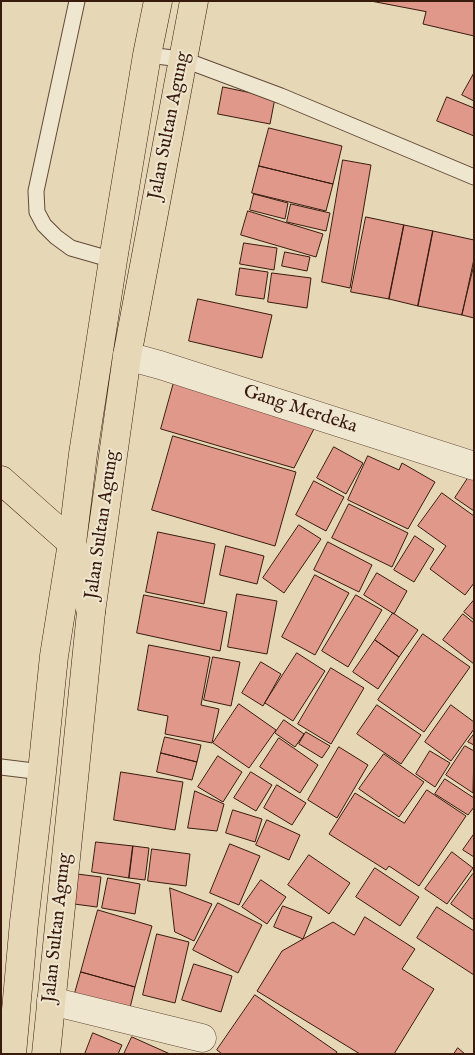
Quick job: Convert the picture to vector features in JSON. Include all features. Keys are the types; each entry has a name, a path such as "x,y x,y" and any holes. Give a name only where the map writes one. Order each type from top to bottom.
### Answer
{"main road":[{"name":"Jalan Sultan Agung","path":"12,1054 24,922 54,656 113,260 147,55 158,1"},
{"name":"Jalan Sultan Agung","path":"46,1054 91,612 127,356 194,1"},
{"path":"1,480 72,543 91,612"}],"street":[{"name":"Gang Merdeka","path":"127,356 170,368 474,466"},
{"path":"51,1001 202,1038"}],"lane":[{"path":"77,1 36,192 37,212 56,238 71,248 113,260"},
{"path":"147,55 182,59 281,96 474,177"},
{"path":"1,767 42,772"}],"building":[{"path":"371,1 474,1 474,36 423,24 426,12"},
{"path":"474,73 474,101 462,95"},
{"path":"223,87 275,98 270,124 218,114"},
{"path":"447,97 474,108 474,136 437,121"},
{"path":"269,128 342,146 333,184 259,166"},
{"path":"343,160 371,165 350,288 322,282"},
{"path":"259,166 333,184 326,211 252,193"},
{"path":"254,194 288,203 285,219 250,210"},
{"path":"291,204 330,213 326,231 287,222"},
{"path":"248,211 323,234 316,257 241,235"},
{"path":"366,217 404,225 389,299 351,292"},
{"path":"404,225 433,231 418,306 389,299"},
{"path":"433,231 474,240 474,259 462,315 418,306"},
{"path":"244,243 277,248 274,270 240,264"},
{"path":"285,252 310,257 307,271 282,266"},
{"path":"474,265 474,318 462,315"},
{"path":"240,268 268,272 264,299 236,295"},
{"path":"272,273 311,278 307,308 268,302"},
{"path":"198,299 272,315 262,358 189,341"},
{"path":"176,375 320,417 294,468 161,429"},
{"path":"173,436 296,472 275,546 152,510"},
{"path":"334,447 363,463 346,494 317,478"},
{"path":"368,456 399,470 402,463 435,482 408,529 348,500"},
{"path":"470,475 474,478 474,511 455,498"},
{"path":"314,481 344,497 326,531 296,515"},
{"path":"442,493 474,516 474,583 465,595 430,569 446,546 418,526"},
{"path":"349,504 408,533 392,567 332,538"},
{"path":"299,525 321,539 284,593 263,578"},
{"path":"158,532 215,544 204,604 146,592"},
{"path":"415,536 434,549 414,582 394,570"},
{"path":"328,542 372,565 359,592 314,570"},
{"path":"226,546 264,556 257,584 220,575"},
{"path":"377,573 407,591 394,614 364,595"},
{"path":"315,575 349,593 315,655 282,637"},
{"path":"237,594 277,601 267,654 228,647"},
{"path":"144,595 227,612 220,651 137,633"},
{"path":"356,595 382,610 348,667 322,651"},
{"path":"474,600 474,620 464,612"},
{"path":"393,613 418,630 399,657 375,640"},
{"path":"463,614 474,623 474,664 443,640"},
{"path":"423,634 470,667 424,732 378,700"},
{"path":"375,640 399,657 378,689 353,672"},
{"path":"149,645 210,657 201,705 219,709 212,743 165,734 168,716 138,710"},
{"path":"297,653 325,671 293,721 265,703"},
{"path":"213,657 240,662 231,706 204,700"},
{"path":"261,662 281,674 263,706 242,693"},
{"path":"331,668 364,688 331,744 298,724"},
{"path":"239,704 276,730 249,768 213,743"},
{"path":"377,705 421,735 401,764 357,734"},
{"path":"451,705 474,722 474,729 451,761 425,742"},
{"path":"284,720 304,734 295,747 275,733"},
{"path":"306,732 330,746 322,758 299,744"},
{"path":"474,734 474,745 468,742"},
{"path":"165,737 201,745 197,762 161,753"},
{"path":"279,738 318,765 300,793 260,767"},
{"path":"465,746 474,751 473,793 446,775"},
{"path":"339,747 368,765 337,818 308,800"},
{"path":"430,751 450,763 435,787 416,774"},
{"path":"161,753 197,762 192,780 157,772"},
{"path":"384,754 424,782 399,817 359,789"},
{"path":"218,756 242,772 223,802 198,787"},
{"path":"121,772 183,782 175,830 114,820"},
{"path":"251,772 272,785 256,811 234,798"},
{"path":"445,779 474,798 474,807 468,815 435,794"},
{"path":"277,785 306,803 292,825 264,808"},
{"path":"427,790 466,816 419,886 389,866 386,870 329,834 355,793 404,823"},
{"path":"195,791 224,804 217,831 188,828"},
{"path":"233,810 262,819 255,842 226,833"},
{"path":"267,820 300,835 289,860 256,845"},
{"path":"474,834 474,857 463,850"},
{"path":"96,842 133,846 129,878 92,872"},
{"path":"230,844 260,856 239,905 210,893"},
{"path":"133,846 149,848 145,880 129,878"},
{"path":"152,849 190,854 186,886 148,881"},
{"path":"452,852 473,868 447,904 425,889"},
{"path":"309,855 350,883 329,914 288,885"},
{"path":"375,868 419,897 400,926 356,897"},
{"path":"77,874 101,877 97,907 74,904"},
{"path":"474,875 474,920 451,904"},
{"path":"108,878 140,884 135,914 102,908"},
{"path":"261,880 286,897 267,924 242,907"},
{"path":"170,888 212,904 194,941 175,932"},
{"path":"218,903 262,925 238,973 193,950"},
{"path":"283,906 312,917 303,939 274,927"},
{"path":"437,907 474,931 474,975 417,938"},
{"path":"98,910 152,926 135,987 81,972"},
{"path":"365,917 415,949 402,969 434,989 394,1054 360,1054 257,991 282,951 333,922 354,935"},
{"path":"157,934 189,942 175,1003 143,995"},
{"path":"194,964 232,976 221,1012 182,1000"},
{"path":"81,972 135,987 130,1008 75,993"},
{"path":"255,995 337,1052 336,1054 222,1054 217,1050"},
{"path":"93,1033 122,1045 118,1054 85,1054"},
{"path":"132,1037 170,1054 124,1054"},
{"path":"458,1048 465,1054 454,1054"}]}
